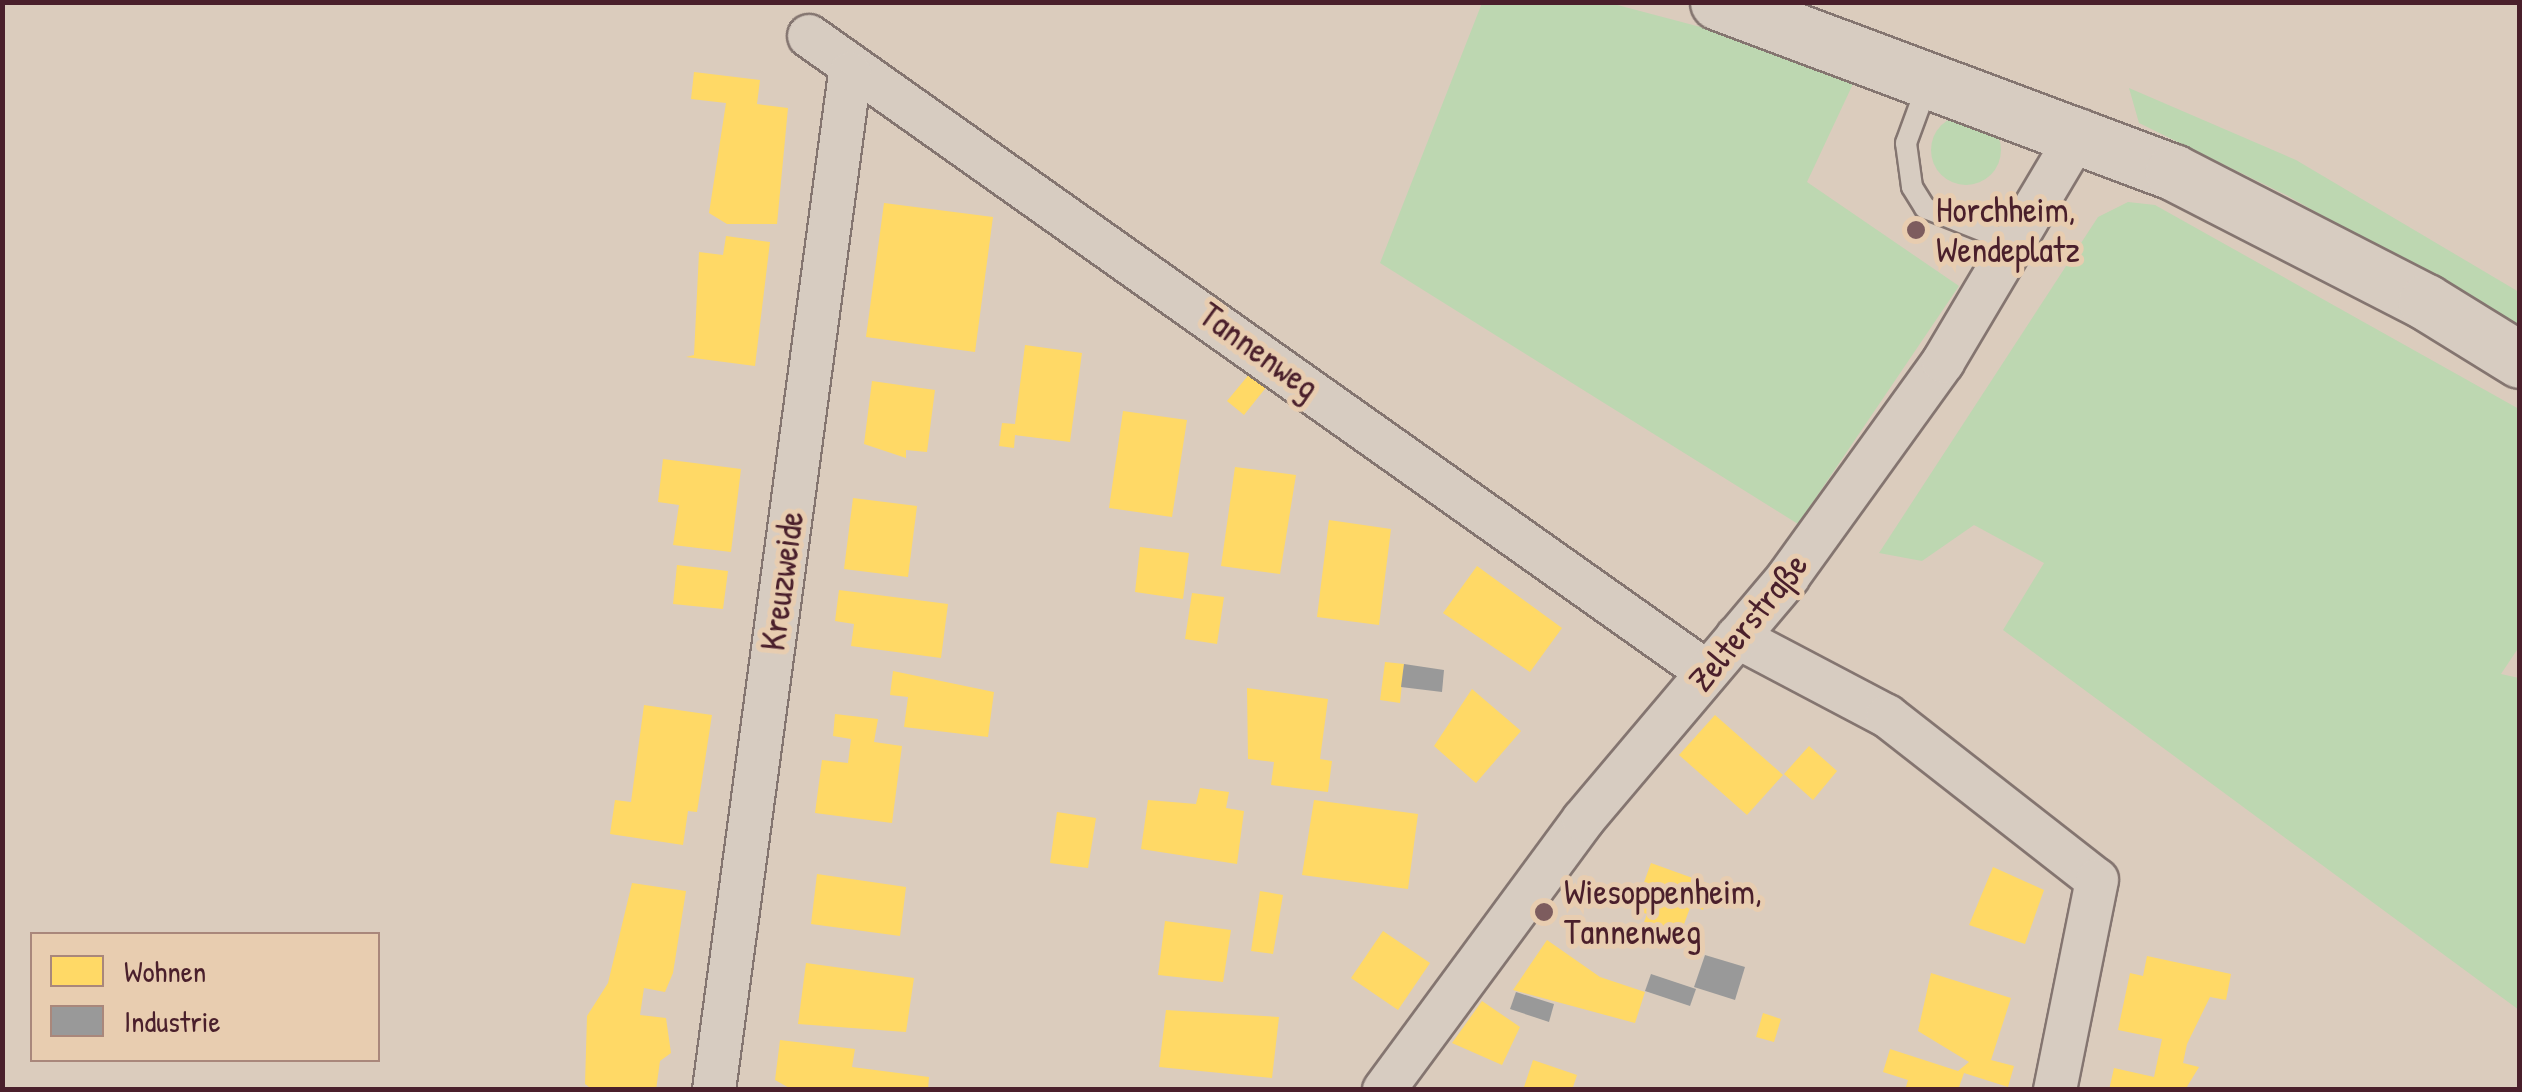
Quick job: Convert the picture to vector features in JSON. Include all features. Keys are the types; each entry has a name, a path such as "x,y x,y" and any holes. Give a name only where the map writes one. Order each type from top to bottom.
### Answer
{"main road":[{"path":"1718,2 2080,131 2253,208 2520,360"}],"street":[{"name":"Tannenweg","path":"810,36 850,73 889,86 1707,672"},
{"name":"Kreuzweide","path":"714,1090 850,73"},
{"name":"Zelterstraße","path":"1384,1090 1583,820 1737,637 1932,378 2016,244 2080,131"},
{"path":"1737,637 1887,716 2096,880 2055,1090"}],"lane":[{"path":"1932,77 1906,143 1912,186 1925,208 2016,244"}],"green space":[{"path":"1606,2 1860,69 1807,182 1959,286 1798,524 1380,263 1482,3"},
{"path":"2129,88 2296,160 2519,292 2519,329 2288,196 2139,123"},
{"path":"1966,115 1991,125 2001,150 1991,175 1966,185 1941,175 1931,150 1941,125"},
{"path":"2128,202 2155,205 2519,409 2519,647 2501,674 2519,678 2519,1010 2003,630 2044,563 1974,525 1922,561 1879,553 2098,217"}],"building: Wohnen":[{"path":"694,72 760,80 757,104 788,108 777,224 727,224 709,213 726,103 691,99"},
{"path":"884,203 993,217 975,352 866,337"},
{"path":"726,236 770,242 755,366 686,357 694,355 699,252 723,255"},
{"path":"1025,345 1082,353 1070,442 1015,435 1014,448 999,446 1002,423 1015,424"},
{"path":"1251,372 1268,385 1244,415 1227,401"},
{"path":"872,381 935,390 927,452 906,450 906,458 864,444"},
{"path":"1123,411 1187,420 1172,517 1109,508"},
{"path":"663,459 741,469 731,552 673,545 679,505 658,502"},
{"path":"1235,467 1296,475 1280,574 1221,566"},
{"path":"853,498 917,506 908,577 844,569"},
{"path":"1329,520 1391,529 1379,625 1317,617"},
{"path":"1140,547 1189,553 1183,599 1135,592"},
{"path":"677,565 728,571 723,609 673,604"},
{"path":"1477,566 1562,628 1530,672 1443,613"},
{"path":"839,590 948,604 941,658 851,646 854,624 835,621"},
{"path":"1192,593 1224,597 1217,644 1185,639"},
{"path":"1385,662 1404,664 1400,703 1380,700"},
{"path":"893,671 994,692 988,737 904,727 908,697 890,695"},
{"path":"1247,688 1328,699 1320,759 1332,761 1328,792 1271,785 1274,762 1248,759"},
{"path":"1472,689 1521,731 1476,783 1434,746"},
{"path":"644,705 712,715 697,812 688,811 683,845 610,834 615,800 631,802"},
{"path":"835,714 878,719 874,742 902,746 892,823 815,813 822,760 848,763 851,739 833,736"},
{"path":"1715,715 1783,775 1747,815 1679,755"},
{"path":"1809,746 1837,771 1813,800 1784,774"},
{"path":"1200,788 1229,792 1226,808 1244,811 1237,864 1141,849 1148,800 1196,804"},
{"path":"1314,800 1418,814 1408,889 1302,875"},
{"path":"1057,812 1096,818 1088,868 1050,863"},
{"path":"1651,863 1712,885 1703,910 1691,905 1679,938 1643,925 1647,914 1634,910"},
{"path":"1993,867 2044,890 2025,944 1969,925"},
{"path":"817,874 906,887 900,936 811,924"},
{"path":"632,883 686,891 673,973 665,992 644,988 640,1015 666,1018 671,1053 660,1061 656,1090 593,1090 585,1084 587,1016 608,983"},
{"path":"1260,891 1283,895 1273,954 1251,951"},
{"path":"1165,921 1231,930 1223,982 1158,975"},
{"path":"1383,931 1430,963 1398,1010 1351,978"},
{"path":"1547,940 1600,977 1645,992 1635,1023 1513,990"},
{"path":"2147,956 2231,974 2226,1000 2210,997 2187,1044 2183,1063 2199,1067 2185,1090 2109,1090 2114,1068 2154,1077 2162,1039 2118,1030 2130,973 2143,976"},
{"path":"806,963 914,978 906,1032 798,1024"},
{"path":"1931,973 2011,998 1991,1060 2014,1066 2008,1087 1964,1073 1958,1090 1905,1090 1908,1080 1883,1072 1890,1049 1958,1071 1969,1062 1918,1031"},
{"path":"1482,1001 1520,1027 1502,1065 1452,1043"},
{"path":"1166,1010 1279,1017 1272,1078 1159,1067"},
{"path":"1763,1013 1781,1019 1774,1042 1756,1037"},
{"path":"780,1040 855,1049 852,1067 929,1077 928,1090 793,1090 775,1080"},
{"path":"1533,1060 1577,1075 1572,1090 1523,1090"}],"building: Industrie":[{"path":"1404,664 1444,670 1442,692 1401,687"},
{"path":"1705,955 1745,967 1735,1000 1694,987"},
{"path":"1651,974 1696,989 1690,1006 1645,991"},
{"path":"1516,992 1554,1004 1549,1022 1510,1009"}],"place":[{"name":"Horchheim, Wendeplatz","path":"1916,230"},
{"name":"Wiesoppenheim, Tannenweg","path":"1544,912"}]}
